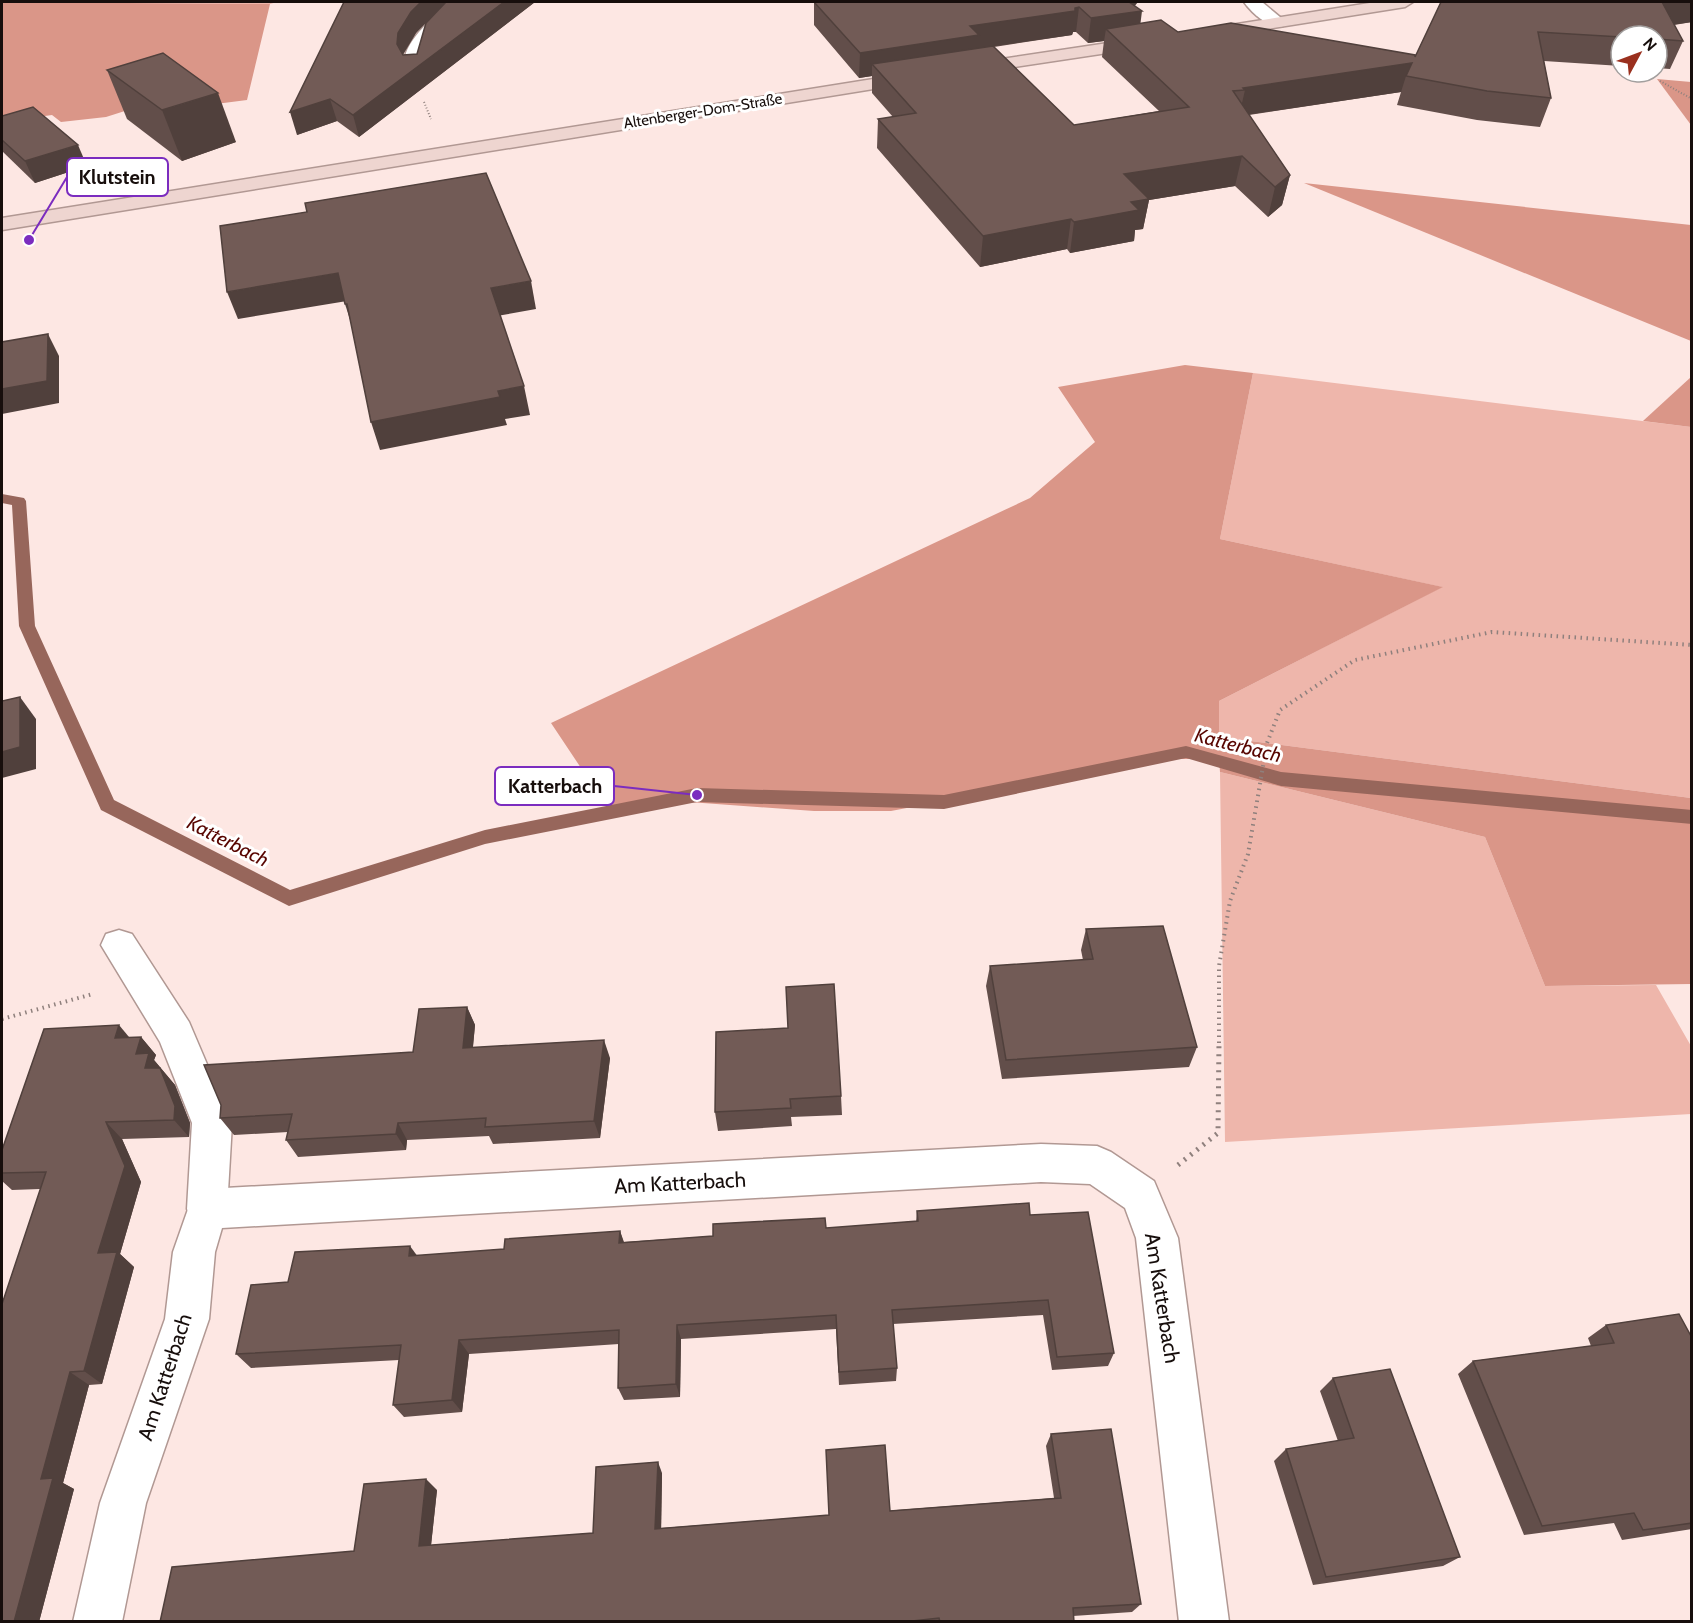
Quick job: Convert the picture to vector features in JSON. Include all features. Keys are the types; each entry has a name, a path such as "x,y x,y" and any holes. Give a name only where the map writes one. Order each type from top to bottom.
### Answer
{"main road":[{"path":"1191,36 1405,2"},
{"name":"Altenberger-Dom-Straße","path":"2,224 1168,39"}],"street":[{"path":"414,70 416,49 458,2"},
{"path":"1252,2 1277,22"},
{"path":"118,945 176,1035 212,1123 207,1209"},
{"name":"Am Katterbach","path":"97,1622 123,1503 187,1319 194,1252 207,1209 1041,1163 1097,1166 1140,1195 1157,1238 1204,1622"}],"path":[{"path":"414,70 412,76 446,153"},
{"path":"1665,84 1692,99"},
{"path":"1140,1195 1218,1133 1218,966 1230,901 1248,854 1266,743 1280,710 1355,660 1491,632 1692,645"},
{"path":"2,1019 141,981"}],"shaded area":[{"path":"2,2 270,4 247,100 208,105 172,96 106,117 61,122 52,115 2,122"},
{"path":"277,2 270,4 91,3"},
{"path":"1669,80 1691,82 1691,125 1661,84 1669,84"},
{"path":"1304,183 1691,225 1691,341"},
{"path":"1185,365 1253,373 1220,539 1443,587 1219,701 1219,737 1691,798 1691,984 1545,986 1485,837 1220,772 1219,759 1162,759 891,811 814,811 689,802 613,816 551,723 1030,498 1095,442 1058,387"},
{"path":"1253,373 1691,427 1691,798 1219,737 1219,701 1442,587 1220,539"},
{"path":"1691,377 1691,427 1643,421"},
{"path":"1220,772 1485,837 1545,986 1656,985 1691,1046 1691,1114 1225,1142"}],"building":[{"path":"344,2 421,2 411,12 398,33 397,44 403,55 417,54 426,23 446,2 504,2 353,115 330,99 290,112"},
{"path":"814,2 1129,2 1142,11 1091,18 1079,7 1075,8 1075,11 970,26 979,35 860,53"},
{"path":"1441,2 1662,2 1683,41 1669,40 1669,24 1609,24 1609,36 1538,32 1551,98 1487,91 1406,76 1412,63 1243,88 1245,90 1233,91 1290,175 1275,187 1242,156 1124,174 1149,199 1131,202 1139,210 1074,222 1071,219 983,236 878,119 916,113 872,64 993,46 1074,125 1189,107 1106,29 1161,20 1178,32 1231,23 1415,55 1415,57"},
{"path":"163,53 218,93 162,110 107,70"},
{"path":"33,107 78,145 25,161 2,140 2,116"},
{"path":"486,173 531,281 491,288 524,386 498,391 500,397 371,422 347,304 345,304 338,273 227,292 220,226 307,212 305,203"},
{"path":"48,334 47,381 2,389 2,342"},
{"path":"20,697 20,747 2,752 2,701"},
{"path":"1163,926 1197,1047 1006,1060 990,966 1093,959 1086,929"},
{"path":"834,984 841,1096 790,1099 791,1108 715,1112 716,1032 788,1028 786,987"},
{"path":"467,1007 463,1048 604,1040 594,1121 485,1127 486,1118 398,1123 396,1134 286,1140 292,1114 220,1118 221,1105 204,1065 413,1052 419,1009"},
{"path":"119,1025 115,1038 141,1037 136,1054 149,1053 145,1068 160,1068 175,1106 174,1120 106,1122 125,1166 98,1253 117,1252 84,1371 70,1372 41,1479 53,1478 14,1622 2,1622 2,1304 46,1172 2,1173 2,1150 44,1029"},
{"path":"1029,1203 1030,1215 1088,1212 1114,1353 1057,1357 1048,1300 892,1310 897,1368 839,1372 836,1315 677,1325 676,1384 618,1388 619,1330 459,1340 452,1400 393,1405 401,1345 236,1354 251,1285 288,1282 295,1252 410,1246 409,1256 504,1249 505,1239 620,1231 619,1243 713,1236 713,1224 825,1218 826,1228 918,1221 917,1211"},
{"path":"1679,1314 1692,1338 1692,1523 1643,1530 1634,1513 1542,1526 1473,1361 1614,1343 1606,1325"},
{"path":"1390,1369 1460,1557 1326,1577 1286,1449 1354,1438 1333,1378"},
{"path":"1111,1429 1141,1604 1073,1608 1074,1622 940,1622 939,1618 903,1622 160,1622 172,1567 354,1551 364,1484 426,1479 419,1546 593,1533 596,1467 658,1462 655,1529 829,1515 826,1450 885,1445 890,1511 1061,1498 1051,1434"}],"waterway":[{"name":"Katterbach","path":"2,499 19,501 27,626 107,805 289,898 485,837 697,795 944,802 1186,752 1281,779 1692,817"}],"place":[{"name":"Klutstein","path":"29,240"},
{"name":"Katterbach","path":"697,795"}]}
